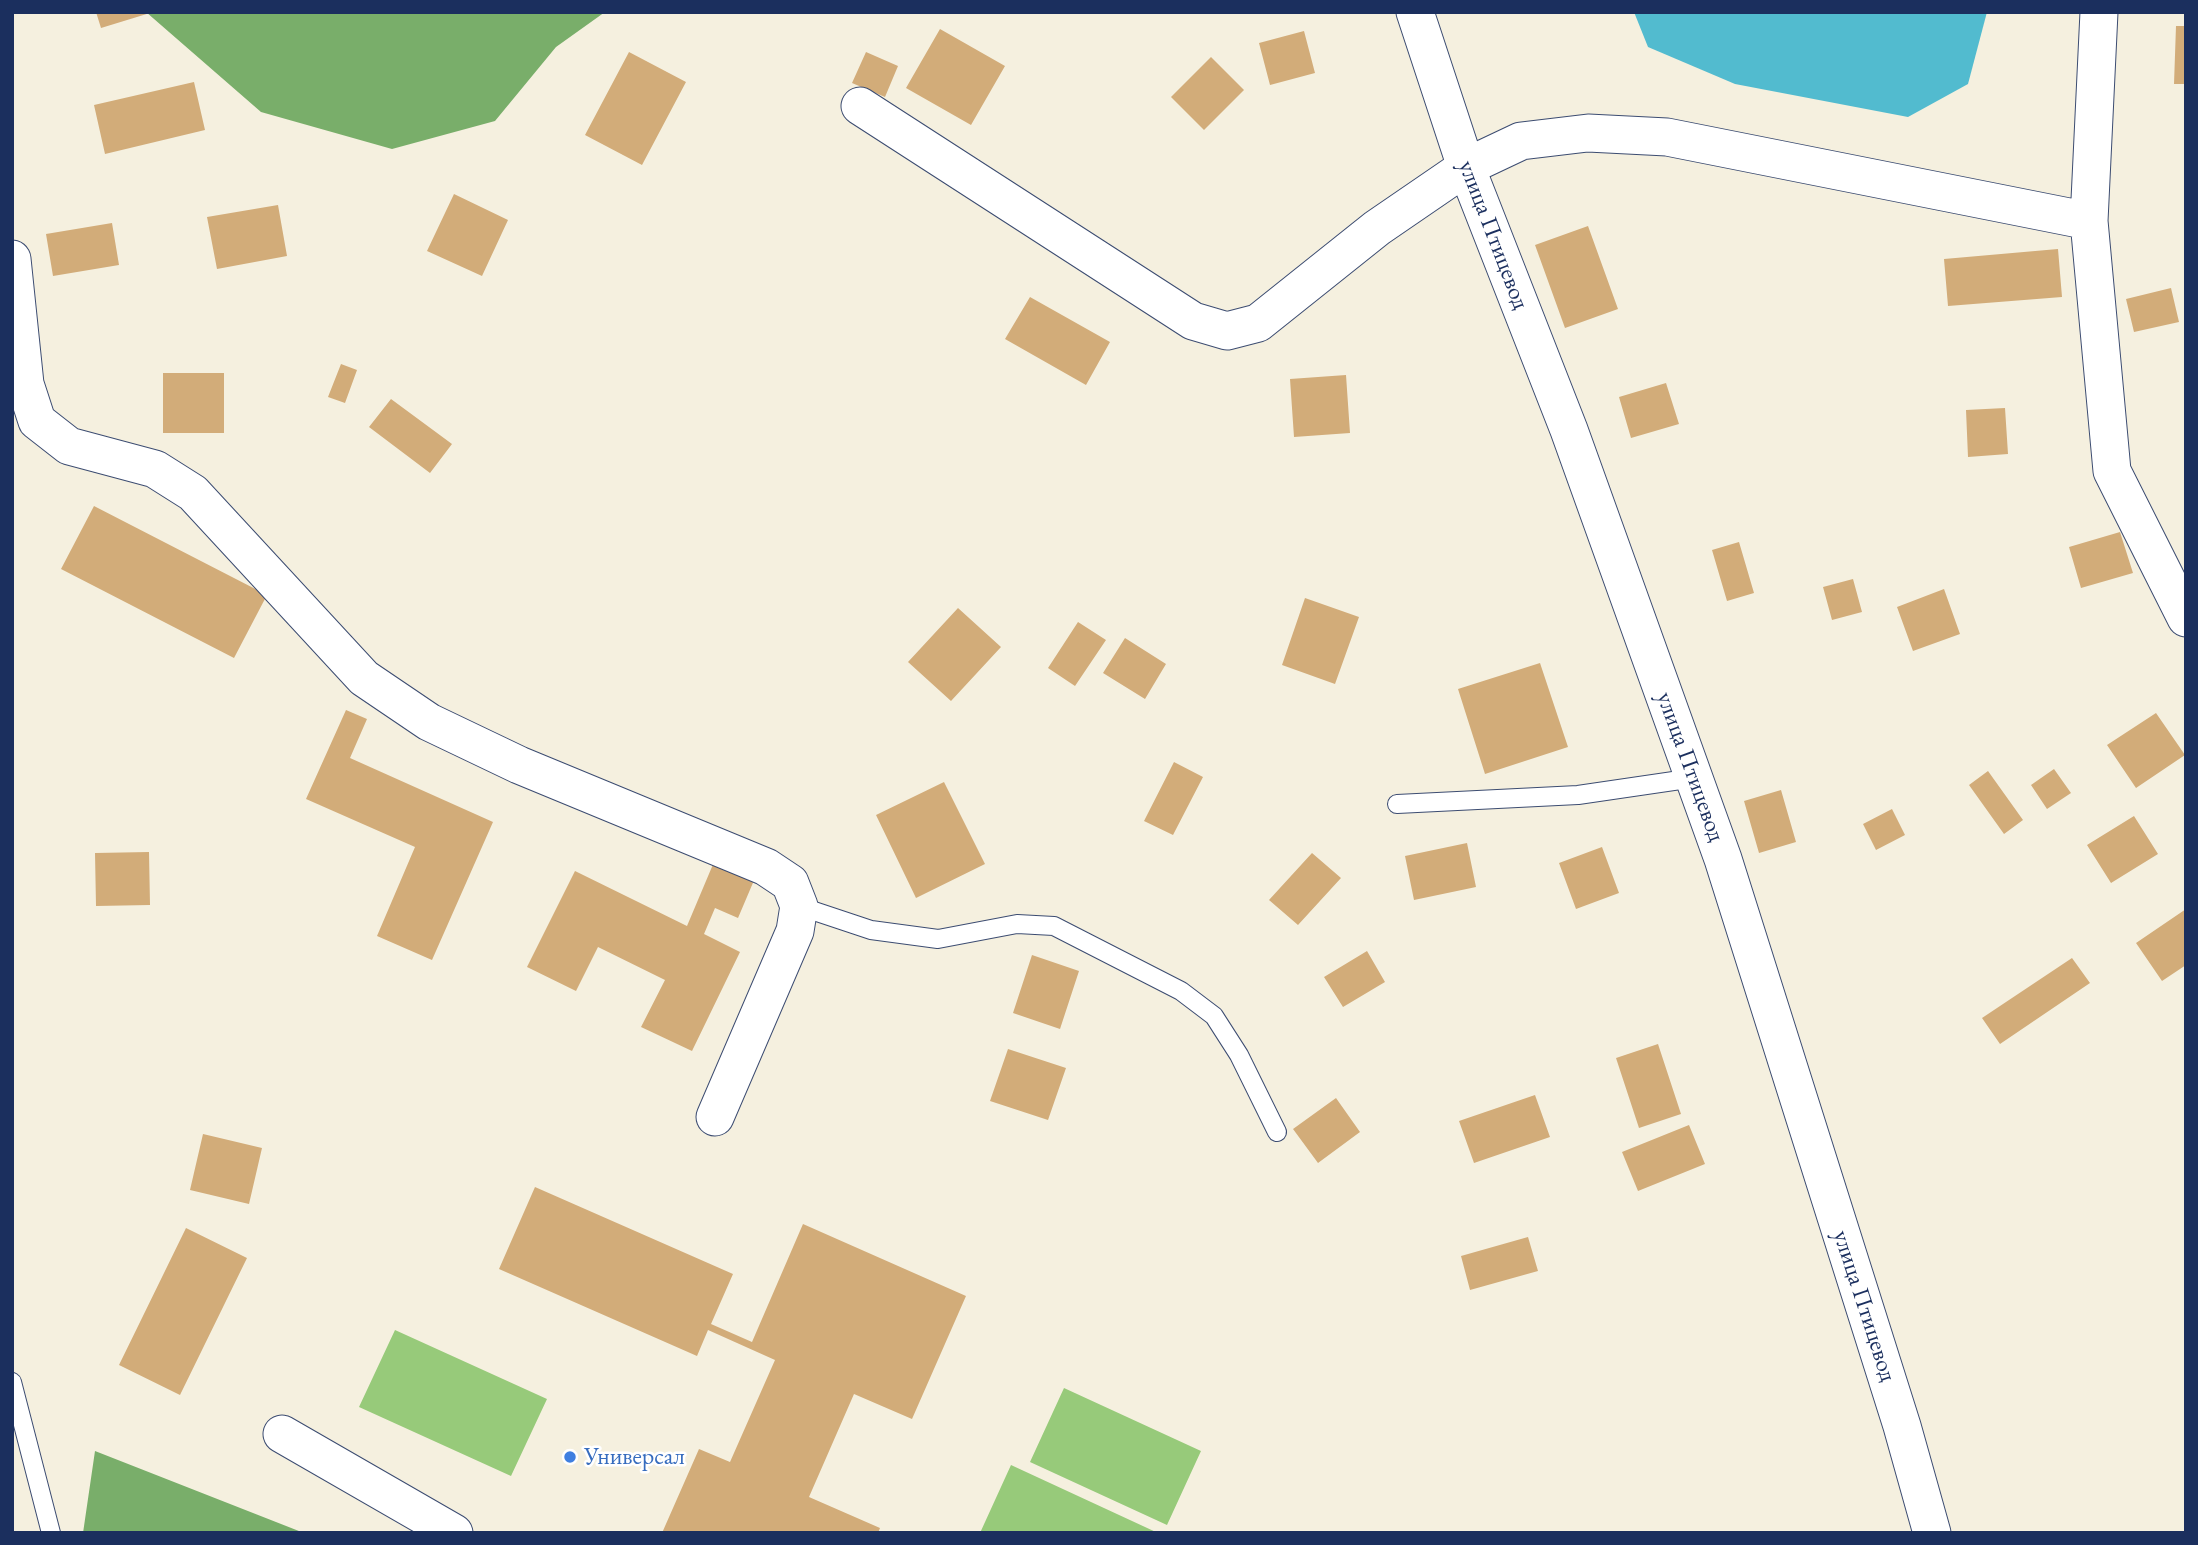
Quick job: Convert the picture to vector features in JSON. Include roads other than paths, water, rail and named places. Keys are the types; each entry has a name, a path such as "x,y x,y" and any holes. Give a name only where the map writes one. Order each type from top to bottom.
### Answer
{"street":[{"name":"улица Птицевод","path":"1415,12 1466,167 1569,430 1723,859 1902,1426 1932,1533"},
{"path":"2099,12 2089,221 2112,471 2186,618"},
{"path":"860,106 1193,321 1227,331 1258,323 1377,228 1466,167 1521,141 1588,133 1667,137 2089,221"},
{"path":"12,259 24,384 37,421 69,446 155,469 193,493 364,678 429,722 519,765 766,867 790,883 799,906 795,931 715,1116"},
{"path":"282,1434 454,1533"}],"lane":[{"path":"1397,804 1578,794 1694,778"},
{"path":"799,906 871,930 938,939 1017,924 1054,926 1181,991 1214,1016 1239,1055 1277,1132"},
{"path":"12,1382 51,1533"}],"water":[{"path":"1634,12 1987,12 1968,84 1908,117 1735,84 1648,47"}],"place":[{"name":"Универсал","path":"570,1457"}]}
